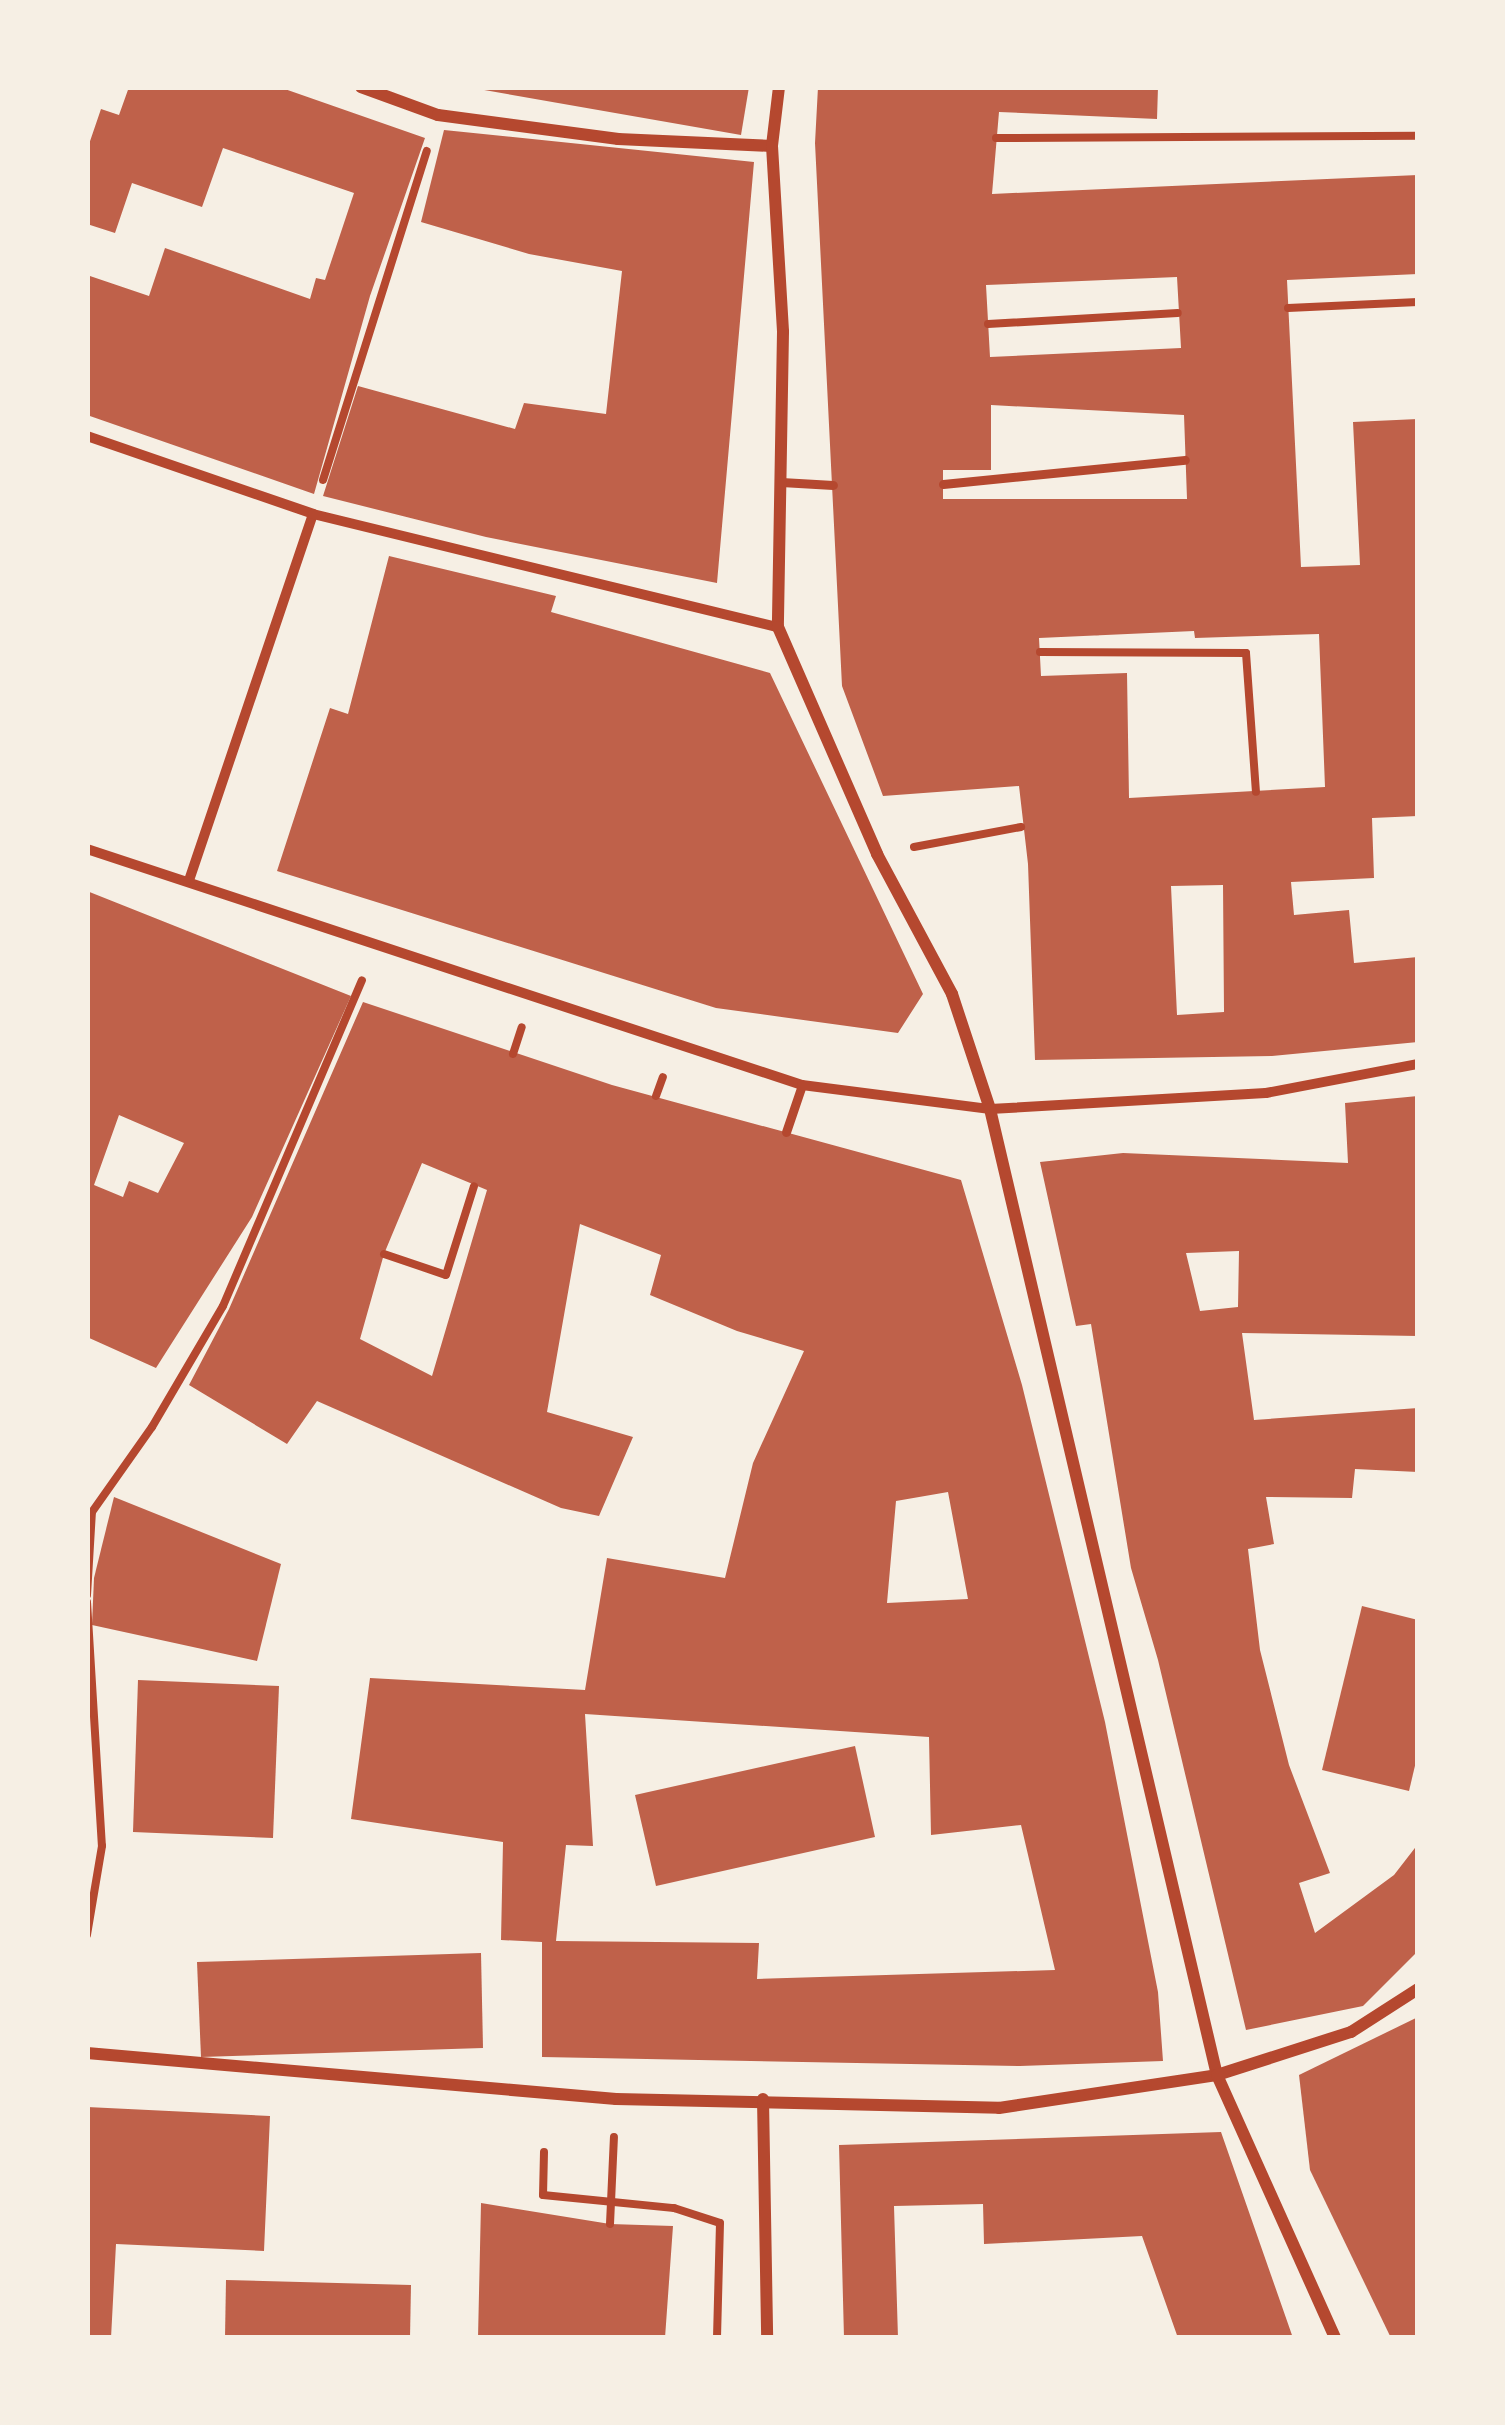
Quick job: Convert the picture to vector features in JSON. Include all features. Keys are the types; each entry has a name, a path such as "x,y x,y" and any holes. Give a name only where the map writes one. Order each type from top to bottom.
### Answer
{"street":[{"path":"361,87 438,115 618,139 772,146"},
{"path":"779,87 772,146 783,332 778,627 877,854 952,994 990,1109 1217,2075 1335,2338"},
{"path":"87,436 313,514 778,627"},
{"path":"189,881 313,514"},
{"path":"87,849 802,1085 990,1109 1266,1093 1418,1064"},
{"path":"87,2053 616,2099 999,2108 1217,2075 1351,2032 1418,1989"},
{"path":"763,2099 767,2338"}],"lane":[{"path":"943,484 1185,460"},
{"path":"781,482 833,485"},
{"path":"786,1132 802,1085"}],"path":[{"path":"313,514 438,115"},
{"path":"996,138 1418,136"},
{"path":"1288,308 1418,302"},
{"path":"988,324 1178,313"},
{"path":"1040,652 1246,653 1256,792"},
{"path":"877,854 1022,827"},
{"path":"87,1936 103,1846 87,1599 89,1511 152,1427 223,1306 319,1090 374,946"},
{"path":"384,1254 446,1275 474,1186"},
{"path":"610,2224 614,2143"},
{"path":"544,2152 543,2195 674,2208 720,2223 717,2338"}],"building":[{"path":"129,87 279,87 425,138 370,296 314,494 87,415 87,275 149,296 165,248 310,299 316,278 325,280 354,193 223,148 202,207 132,183 115,233 87,224 87,150 101,109 119,115"},
{"path":"467,87 749,87 741,135"},
{"path":"818,87 1158,87 1157,119 999,112 992,194 1418,175 1418,274 1287,280 1301,567 1360,565 1353,422 1418,419 1418,816 1372,818 1374,878 1291,882 1294,915 1349,910 1354,963 1418,957 1418,1042 1272,1056 1035,1060 1028,864 1019,786 883,796 842,686 815,143","holes":["1177,277 1181,348 990,357 986,285","991,405 1184,415 1187,499 943,499 943,470 991,470","1194,631 1195,638 1319,634 1325,787 1129,798 1127,673 1041,676 1039,638","1223,885 1224,1012 1177,1015 1171,886"]},
{"path":"444,130 754,162 717,583 486,537 323,496 358,386 515,429 524,403 606,414 622,271 529,254 421,222"},
{"path":"389,556 556,596 551,612 770,673 923,994 898,1033 716,1008 277,871 330,708 348,714"},
{"path":"87,891 351,996 252,1217 156,1368 87,1337","holes":["119,1115 184,1143 158,1193 129,1181 123,1197 94,1185"]},
{"path":"363,1002 612,1085 961,1180 1022,1385 1105,1722 1158,1992 1163,2061 1020,2066 542,2057 542,1942 501,1940 503,1842 351,1819 370,1678 585,1690 607,1558 725,1578 753,1463 804,1351 737,1331 650,1295 661,1255 580,1224 547,1412 633,1437 599,1516 561,1508 317,1401 287,1444 189,1385 229,1309","holes":["422,1163 487,1190 432,1376 360,1339 384,1254","948,1492 968,1599 887,1603 896,1501","585,1714 929,1737 931,1835 1021,1825 1055,1970 757,1979 759,1943 556,1941 566,1845 593,1846"]},
{"path":"1418,1096 1418,1336 1242,1333 1254,1420 1418,1408 1418,1472 1355,1469 1352,1498 1266,1497 1274,1544 1248,1549 1260,1650 1289,1765 1330,1873 1299,1883 1315,1933 1394,1875 1418,1844 1418,1951 1363,2006 1246,2030 1158,1660 1131,1568 1091,1324 1076,1326 1040,1162 1123,1153 1348,1163 1345,1103","holes":["1239,1251 1238,1307 1200,1311 1186,1253"]},
{"path":"114,1497 281,1564 257,1661 92,1625 94,1578"},
{"path":"1362,1606 1418,1620 1418,1753 1409,1791 1322,1770"},
{"path":"138,1680 279,1686 273,1838 133,1832"},
{"path":"855,1746 875,1837 656,1886 635,1795"},
{"path":"481,1953 483,2048 201,2057 197,1962"},
{"path":"1418,2017 1418,2338 1391,2338 1310,2170 1299,2075"},
{"path":"87,2107 270,2116 264,2251 116,2244 111,2338 87,2338"},
{"path":"1221,2132 1293,2338 1178,2338 1142,2236 984,2244 983,2204 894,2206 898,2338 844,2338 839,2145"},
{"path":"481,2203 610,2224 673,2226 665,2338 478,2338"},
{"path":"226,2280 411,2285 410,2338 225,2338"}]}
